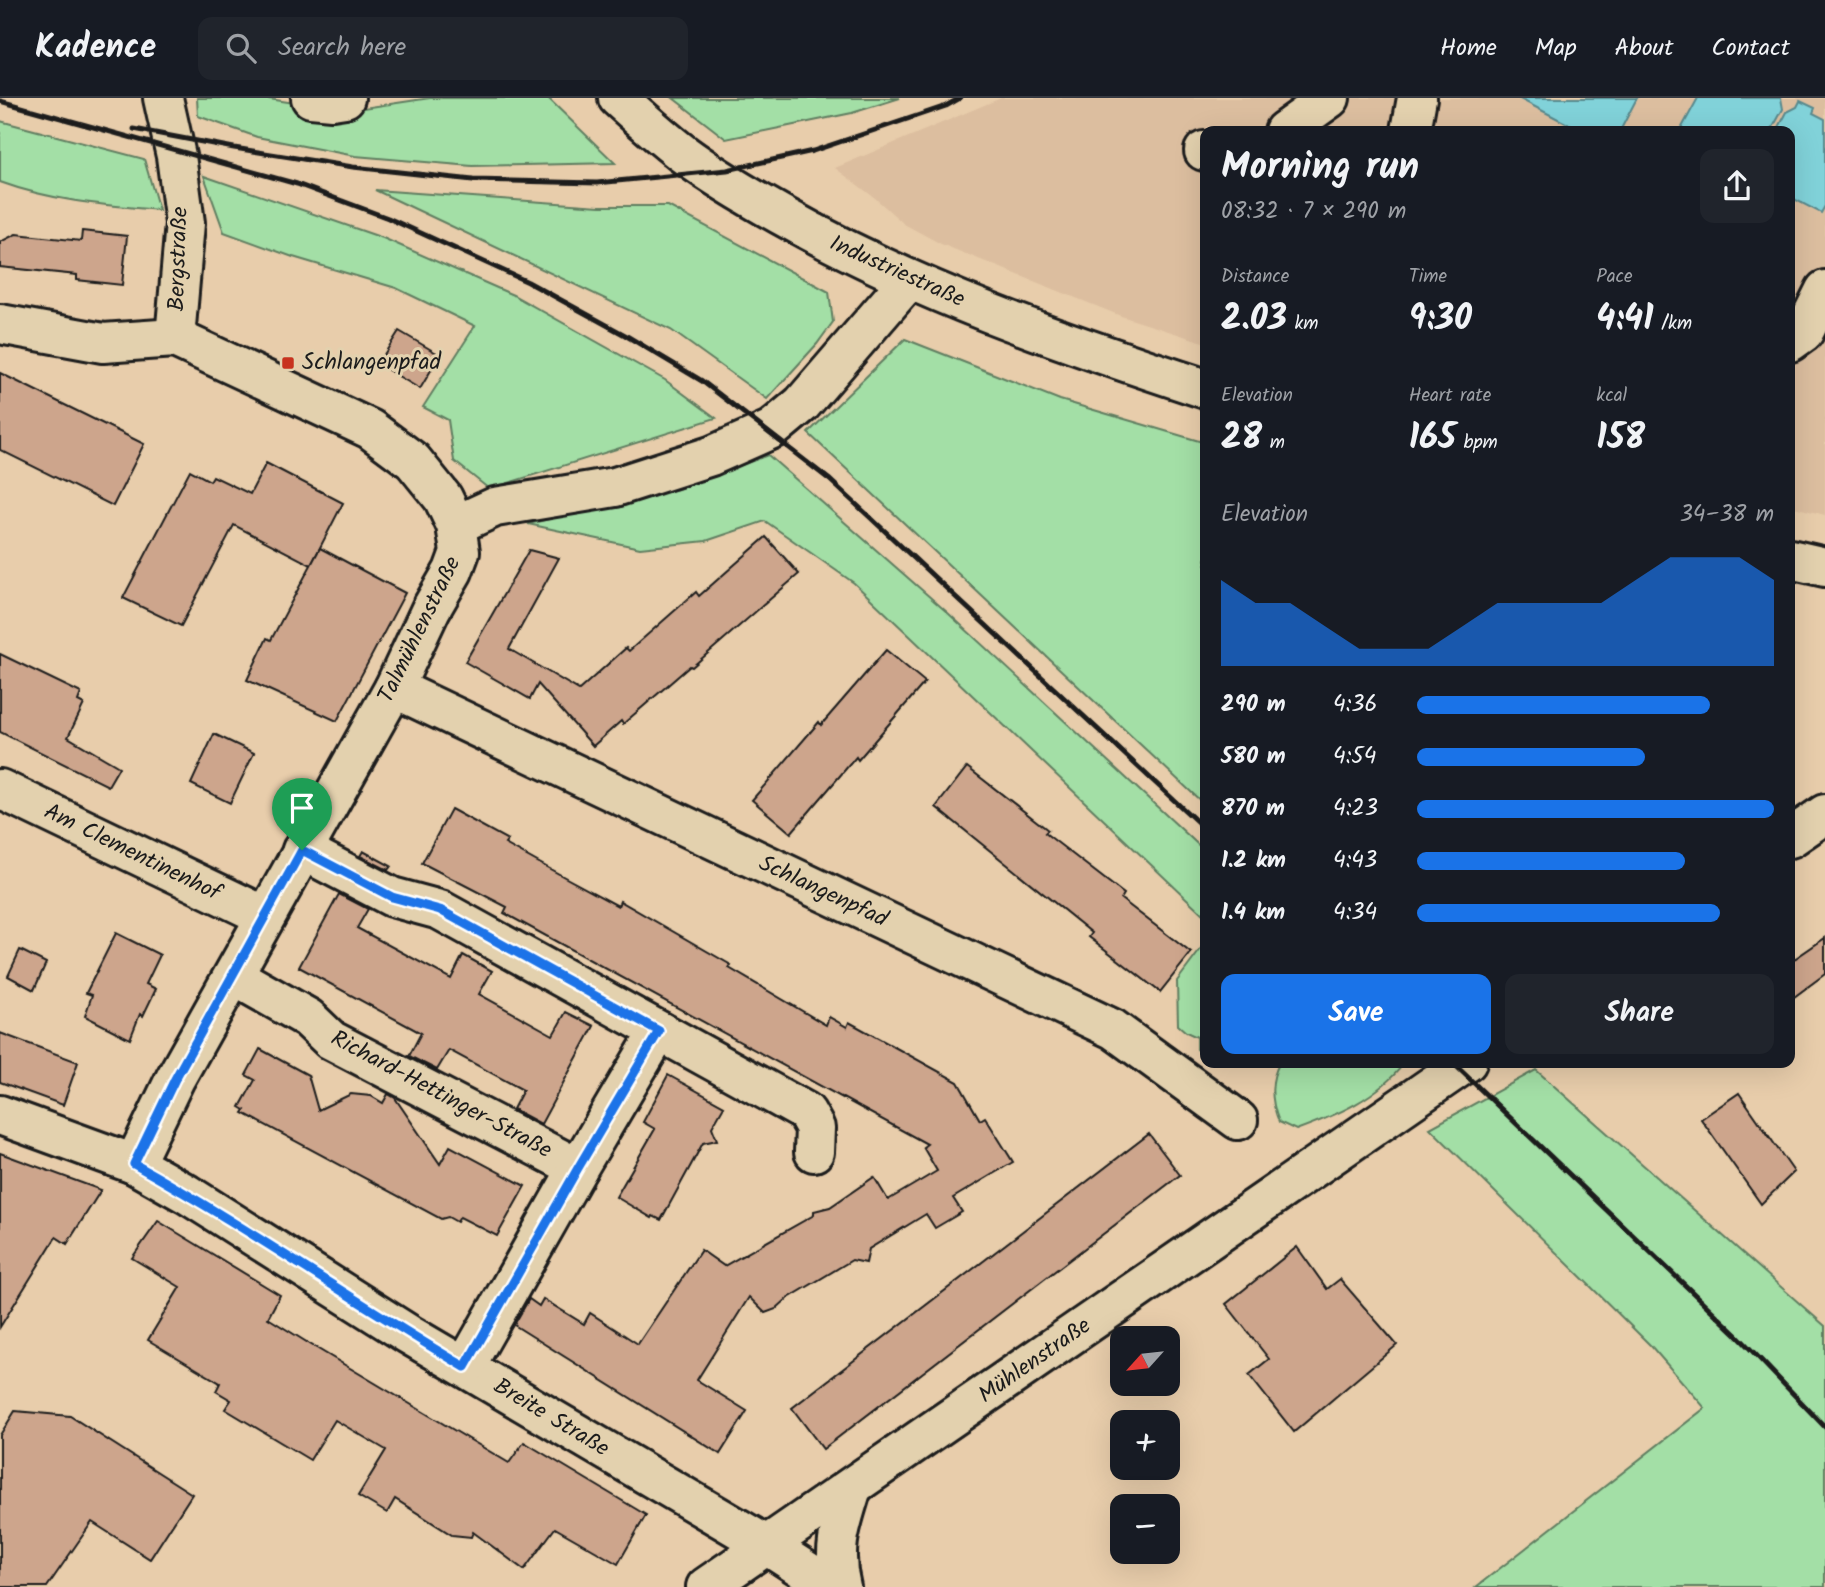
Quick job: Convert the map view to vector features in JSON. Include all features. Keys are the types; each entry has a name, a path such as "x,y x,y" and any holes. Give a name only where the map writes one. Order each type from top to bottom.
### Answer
{"street":[{"name":"Bergstraße","path":"163,98 176,156 185,223 175,338"},
{"path":"311,98 345,98"},
{"name":"Industriestraße","path":"618,98 683,154 740,192 821,238 908,281 1054,339 1200,387"},
{"path":"1291,126 1331,98"},
{"path":"1412,126 1417,98"},
{"name":"Talmühlenstraße","path":"134,1164 175,1079 394,688 460,552 456,525 495,507 615,487 711,456 772,429 802,404 908,281"},
{"path":"1795,338 1804,332 1825,290"},
{"path":"0,324 103,343 175,338 370,429 413,461 443,498 456,525"},
{"path":"1795,560 1825,567"},
{"name":"Schlangenpfad","path":"394,688 1113,1029 1238,1120"},
{"name":"Am Clementinenhof","path":"0,789 265,916"},
{"path":"1795,835 1825,814"},
{"path":"302,850 392,897 440,910 806,1112 814,1128 814,1152"},
{"name":"Richard-Hettinger-Straße","path":"234,976 308,1018 331,1040 578,1168"},
{"name":"Richard-Hettinger-Straße","path":"465,1367 659,1031"},
{"name":"Mühlenstraße","path":"706,1587 1458,1068"},
{"name":"Breite Straße","path":"0,1115 134,1164 187,1194 408,1334 768,1546 831,1587"},
{"path":"841,1587 836,1570 836,1547 852,1488"}],"shaded area":[{"path":"1001,98 1825,98 1825,515 1795,507 1795,126 1200,126 1200,341 1121,316 941,244 904,224 835,168"}],"green space":[{"path":"197,98 263,98 344,111 430,98 548,98 615,163 472,166 355,156 257,137 198,116"},
{"path":"673,98 900,98 852,113 726,139"},
{"path":"0,121 144,159 159,210 59,198 0,182"},
{"path":"204,176 383,238 513,295 665,380 716,418 489,489 454,461 448,420 423,407 475,326 396,288 293,257 224,232"},
{"path":"375,190 600,206 668,206 829,292 833,322 817,344 767,399 671,330"},
{"path":"905,339 1060,400 1200,441 1200,800 808,433"},
{"path":"768,455 948,613 1200,846 1200,911 854,583 765,521 706,541 640,548 528,524 678,489"},
{"path":"1200,950 1200,1052 1197,1049 1197,1037 1178,1025 1177,981"},
{"path":"1400,1068 1382,1086 1356,1104 1296,1130 1279,1122 1274,1107 1272,1092 1276,1069"},
{"path":"1536,1070 1825,1326 1825,1587 1476,1587 1705,1408 1651,1346 1430,1128"}],"water":[{"path":"1518,98 1637,98 1623,126 1571,126"},
{"path":"1698,98 1781,98 1783,109 1774,126 1683,126"},
{"path":"1800,101 1815,108 1813,113 1825,119 1825,206 1821,213 1795,200 1795,126 1780,126 1787,112 1797,107"}],"building":[{"path":"82,231 127,236 122,285 77,280 77,275 0,267 0,242 16,234 81,241"},
{"path":"399,331 440,355 420,389 378,364"},
{"path":"0,373 144,444 113,506 0,450"},
{"path":"266,463 343,503 311,565 234,525 181,626 123,598 190,470 210,481 213,476 250,494"},
{"path":"766,537 799,574 692,667 593,746 538,684 530,699 465,662 529,550 559,558 509,649 579,690 626,648 629,651 696,592 699,596"},
{"path":"320,548 405,593 337,721 247,680 267,638 271,640"},
{"path":"886,650 925,682 791,833 752,800"},
{"path":"0,654 81,693 78,701 84,704 68,737 119,767 108,786 0,732"},
{"path":"214,734 254,753 230,803 191,784"},
{"path":"967,767 1048,830 1045,833 1124,894 1121,899 1191,953 1160,992 1089,937 1092,933 936,807"},
{"path":"451,809 508,840 505,844 568,879 618,906 620,901 731,965 729,968 826,1025 829,1017 847,1027 849,1022 958,1082 980,1120 985,1117 1013,1162 953,1198 962,1212 935,1228 926,1214 869,1249 866,1263 852,1260 787,1299 776,1309 765,1313 749,1297 697,1380 747,1411 720,1454 514,1325 529,1299 539,1306 543,1299 584,1324 590,1313 638,1344 701,1250 724,1266 814,1215 814,1211 830,1207 874,1177 888,1200 937,1171 923,1147 927,1144 504,913 507,907 422,863"},
{"path":"363,851 391,866 388,870 360,856"},
{"path":"339,894 368,909 357,928 451,979 463,955 492,971 479,994 553,1035 566,1012 594,1026 541,1124 513,1109 523,1090 449,1050 437,1070 409,1056 421,1033 299,967"},
{"path":"116,933 160,955 146,984 156,989 143,1016 140,1014 130,1039 85,1016 92,995 86,993"},
{"path":"1825,938 1825,974 1795,996 1795,959"},
{"path":"20,950 46,963 34,990 8,976"},
{"path":"0,1033 78,1062 63,1105 0,1082"},
{"path":"260,1049 308,1075 318,1110 351,1094 371,1096 383,1103 388,1094 395,1098 440,1164 450,1146 525,1186 497,1236 460,1217 457,1222 448,1217 441,1219 243,1113 245,1110 240,1107 255,1080 246,1075"},
{"path":"668,1075 724,1106 712,1127 717,1140 703,1143 661,1220 653,1216 652,1218 616,1197 655,1129 643,1122"},
{"path":"1739,1093 1794,1172 1761,1204 1701,1119"},
{"path":"1149,1134 1180,1175 823,1449 792,1408"},
{"path":"0,1153 101,1190 67,1244 56,1237 0,1327"},
{"path":"158,1221 280,1295 268,1318 313,1346 509,1463 524,1442 646,1515 618,1564 555,1528 524,1570 473,1532 471,1537 452,1535 395,1499 387,1513 358,1496 386,1450 335,1420 310,1460 225,1409 231,1400 216,1391 220,1383 148,1340 180,1287 132,1258"},
{"path":"1297,1247 1327,1289 1340,1279 1397,1345 1294,1432 1249,1375 1269,1359 1226,1304"},
{"path":"15,1411 70,1416 192,1494 150,1559 92,1522 47,1587 0,1587 0,1435"}],"railway":[{"path":"134,129 353,167 473,180 597,183 727,170 813,151 946,106 960,98"},
{"path":"0,101 297,184 388,218 528,282 702,381 830,480 1200,824"},
{"path":"1458,1068 1736,1334 1825,1427"}],"place":[{"name":"Schlangenpfad","path":"288,363"}],"route":[{"path":"302,850 392,897 440,910 659,1031 465,1367 187,1194 134,1164 175,1079 302,850"}]}
